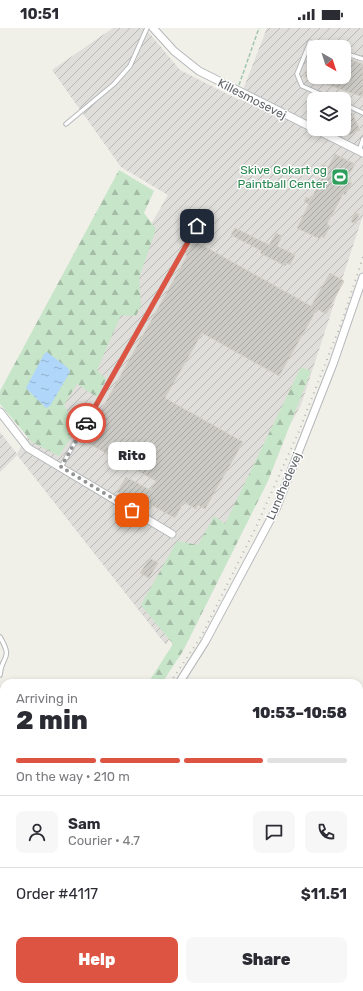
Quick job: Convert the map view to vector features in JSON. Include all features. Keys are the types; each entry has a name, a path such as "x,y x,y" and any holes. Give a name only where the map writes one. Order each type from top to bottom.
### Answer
{"street":[{"name":"Killesmosevej","path":"153,28 174,51 199,72 361,152"},
{"name":"Lundhedevej","path":"182,679 205,642 276,509 333,364 363,277"},
{"path":"0,412 28,448 172,534"}],"lane":[{"path":"66,124 114,84 130,66 147,28"},
{"path":"307,49 297,74 302,86 316,92"},
{"path":"351,55 363,59"},
{"path":"351,107 363,113"},
{"path":"361,152 363,139"},
{"path":"61,467 197,226"},
{"path":"0,637 7,649 7,656 0,675"}],"path":[{"path":"237,92 259,28"}],"shaded area":[{"path":"113,28 145,28 180,70 239,100 267,28 363,28 363,215 301,405 166,645 17,455 0,472 0,432 17,454 168,195 121,167 52,70"}],"green space":[{"path":"119,170 154,191 144,213 156,229 139,278 141,305 136,316 121,315 97,370 106,379 97,397 77,384 64,405 76,429 59,456 32,442 0,404 0,391"},
{"path":"301,367 311,371 268,481 183,651 165,679 151,679 173,644 141,605 177,541 198,545 214,516 225,524"}],"water":[{"path":"47,352 68,368 70,372 50,406 46,408 26,388 44,354"}],"building":[{"path":"351,60 363,64 363,97 325,84 351,84"},
{"path":"351,114 360,130 351,134"},
{"path":"335,154 355,164 348,177 351,179 349,182 352,183 345,195 343,194 327,224 330,226 324,238 321,236 320,239 297,228 309,204 304,202 306,197 311,199 325,172 320,170 322,164 328,167"},
{"path":"354,213 359,214 356,224 351,222"},
{"path":"235,228 269,245 276,233 282,236 277,246 295,255 290,265 287,263 285,266 260,253 262,251 231,235"},
{"path":"195,241 311,306 330,273 344,281 326,314 317,309 279,376 202,333 165,398 243,442 205,509 198,505 196,509 184,502 175,518 151,505 148,509 117,492 126,477 150,490 156,481 84,441 187,256 185,255"},
{"path":"150,558 158,563 149,578 140,573"}],"railway":[{"path":"173,679 202,635 256,527 299,431 342,321 363,257"}],"way so far":[{"path":"86,423 61,467 132,510"}],"place":[{"name":"Skive Gokart og Paintball Center","path":"340,177"},
{"name":"Rito","path":"132,510"}],"route":[{"path":"86,423 197,226"}]}
